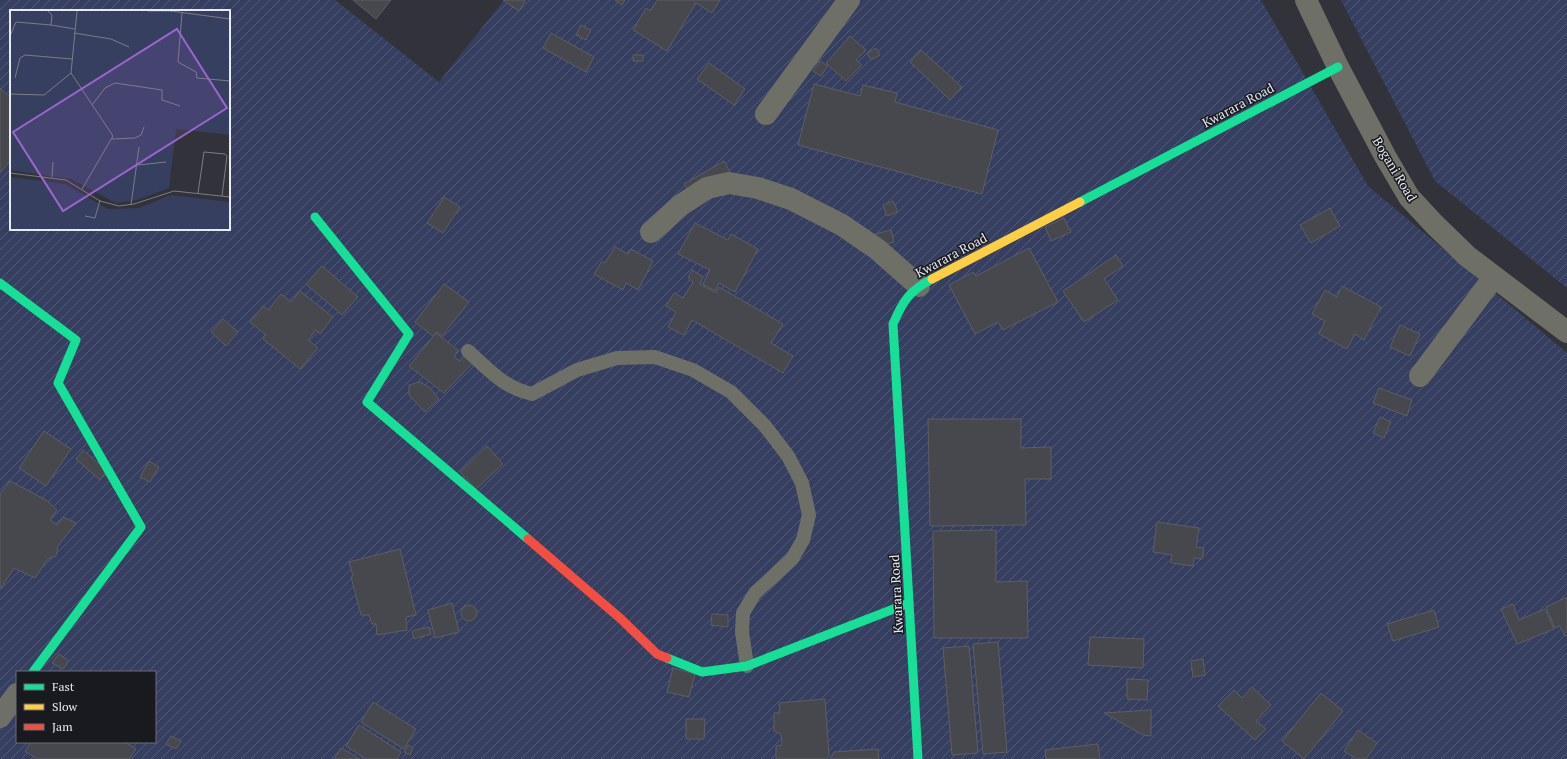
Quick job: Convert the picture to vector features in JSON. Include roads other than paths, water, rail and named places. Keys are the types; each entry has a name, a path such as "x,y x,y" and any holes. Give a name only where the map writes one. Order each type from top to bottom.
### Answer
{"street":[{"path":"766,114 849,0"},
{"name":"Bogani Road","path":"1306,0 1338,67 1385,156 1409,197 1467,256 1567,332"},
{"name":"Kwarara Road","path":"918,759 893,324 902,302 919,286 1338,67"},
{"path":"651,232 681,205 707,188 729,183 758,188 791,199 842,225 878,249 919,286"},
{"path":"315,217 409,334 367,402 621,619 657,654 702,672 747,666 909,603"},
{"path":"1420,376 1494,277"},
{"path":"0,283 76,340 58,383 141,527 34,671"},
{"path":"0,717 16,695"}],"lane":[{"path":"468,351 506,384 519,391 532,394 578,370 617,358 655,357 693,370 731,392 765,426 788,456 802,483 809,515 804,540 792,559 755,593 743,613 742,632 747,666"}]}
